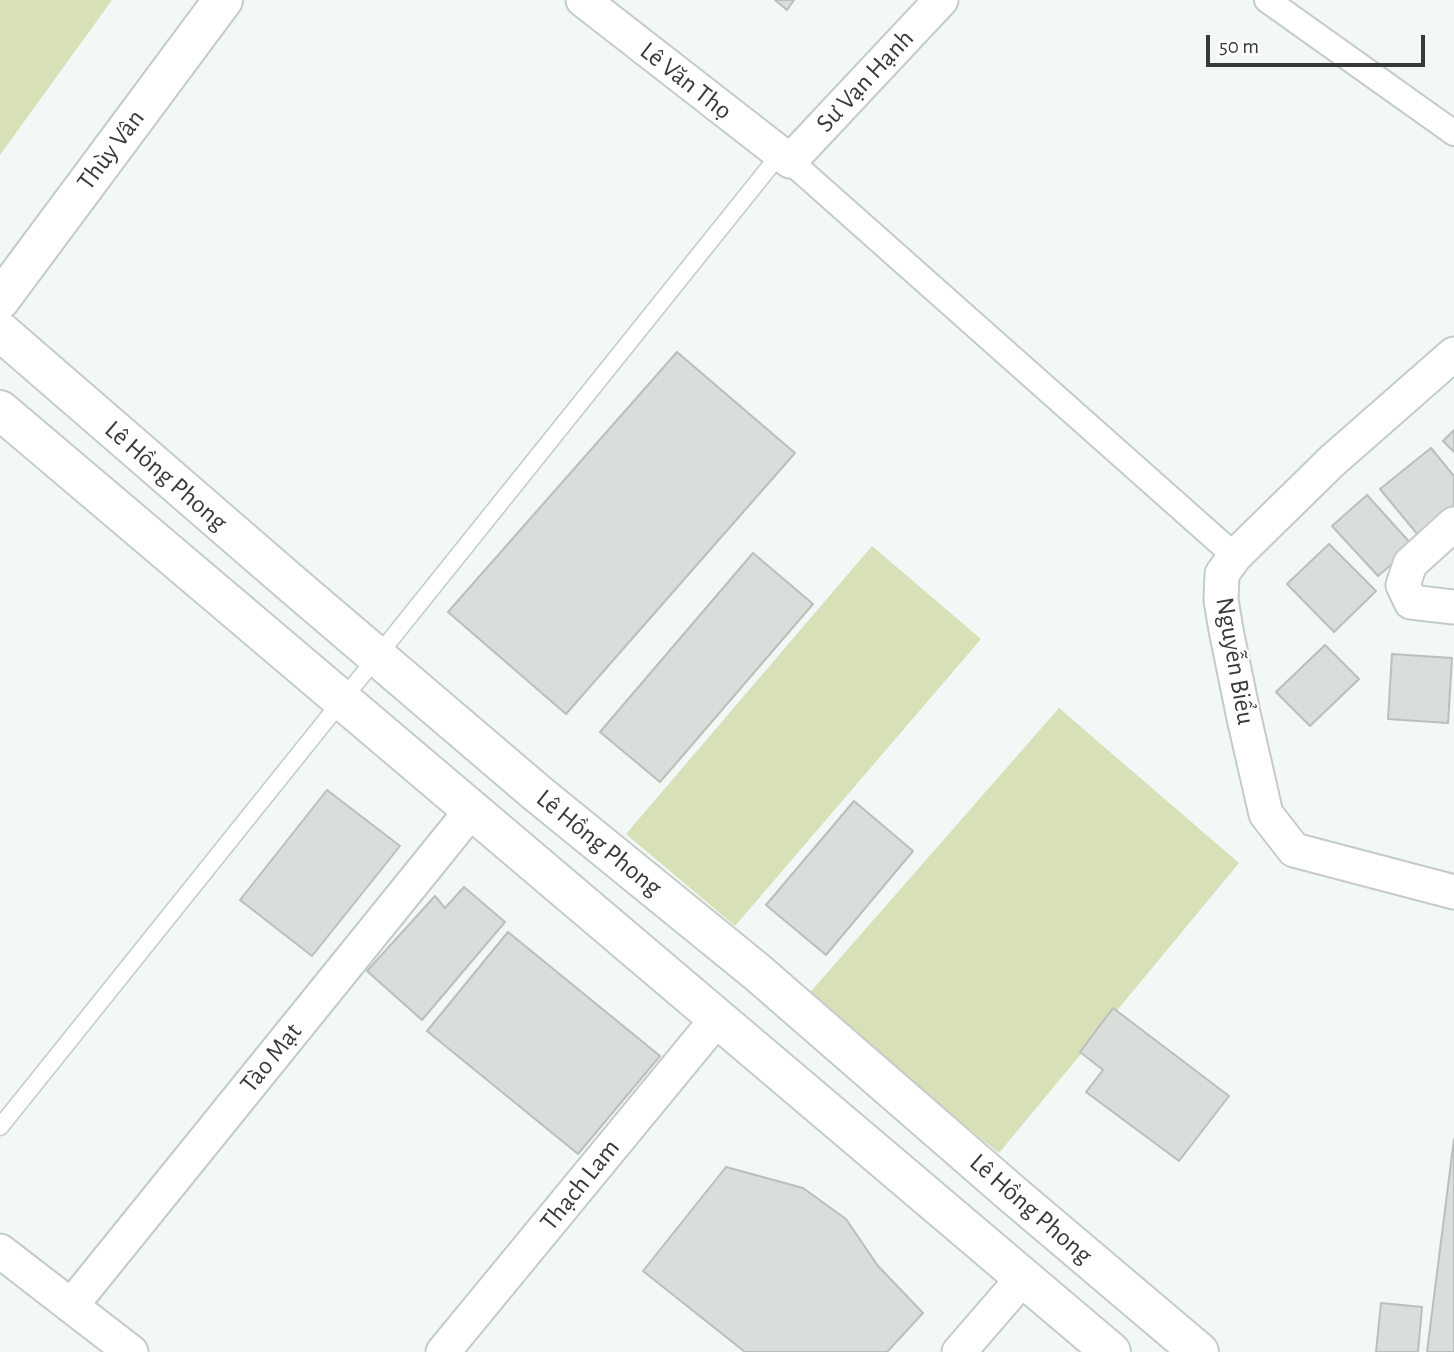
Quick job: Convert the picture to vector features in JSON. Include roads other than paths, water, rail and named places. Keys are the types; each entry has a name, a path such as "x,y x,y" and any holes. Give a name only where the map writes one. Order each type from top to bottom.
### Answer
{"main road":[{"name":"Thùy Vân","path":"0,300 223,0"},
{"name":"Lê Hồng Phong","path":"0,331 377,657 537,793 757,972 1199,1352"},
{"path":"0,410 1111,1352"},
{"path":"257,628 292,584"},
{"path":"485,822 537,793"},
{"path":"717,1019 757,972"},
{"path":"971,1235 1010,1192"}],"street":[{"name":"Lê Văn Thọ","path":"583,0 785,158"},
{"name":"Sư Vạn Hạnh","path":"785,158 941,0"},
{"path":"1267,0 1454,133"},
{"path":"785,158 1235,556"},
{"name":"Nguyễn Biểu","path":"1454,354 1332,461 1235,556 1222,574 1222,600 1236,680 1266,814 1294,850 1454,892"},
{"path":"1454,524 1410,564 1403,585 1411,601 1454,607"},
{"name":"Tào Mạt","path":"71,1306 485,822"},
{"name":"Thạch Lam","path":"443,1352 717,1019"},
{"path":"0,1251 131,1352"},
{"path":"959,1352 1023,1278"}],"lane":[{"path":"0,1127 342,700 785,158"}]}
